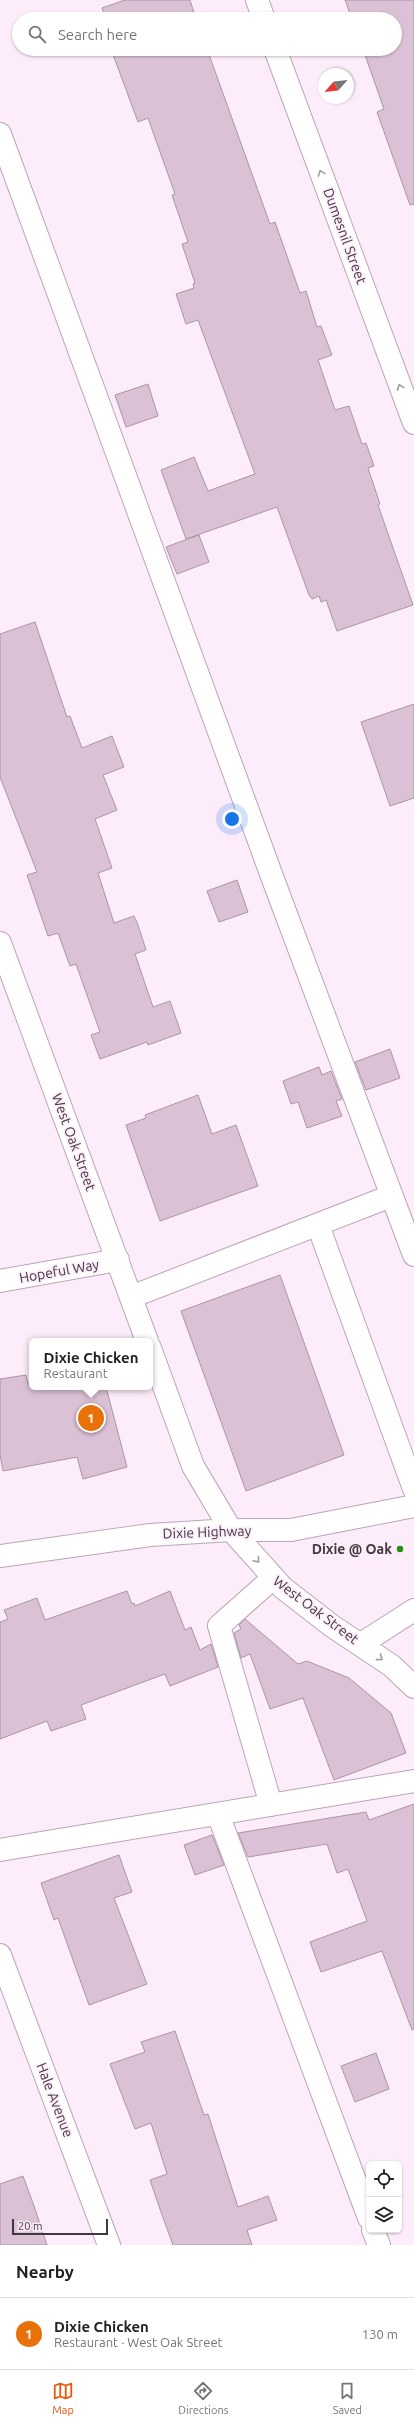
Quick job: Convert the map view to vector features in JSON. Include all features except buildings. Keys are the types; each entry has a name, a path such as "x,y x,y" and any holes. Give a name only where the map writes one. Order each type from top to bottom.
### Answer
{"main road":[{"path":"257,0 261,12"},
{"name":"Dumesnil Street","path":"278,56 414,423"},
{"path":"0,134 414,1255"},
{"name":"West Oak Street","path":"0,943 146,1338"},
{"path":"131,1297 391,1196"},
{"path":"318,1225 414,1489"},
{"name":"Hopeful Way","path":"0,1281 118,1260"},
{"name":"West Oak Street","path":"153,1356 193,1466 231,1530 273,1578 332,1626 392,1666 414,1687"},
{"name":"Dixie Highway","path":"0,1556 150,1535 231,1530 291,1530 414,1506"},
{"path":"271,1805 219,1626 273,1578"},
{"path":"361,1644 414,1610"},
{"path":"0,1850 414,1781"},
{"path":"218,1814 366,2210"},
{"name":"Hale Avenue","path":"0,1956 109,2245"},
{"path":"374,2233 379,2245"}],"place":[{"name":"Dixie Chicken","path":"91,1418"},
{"name":"Dixie @ Oak","path":"400,1549"}]}
